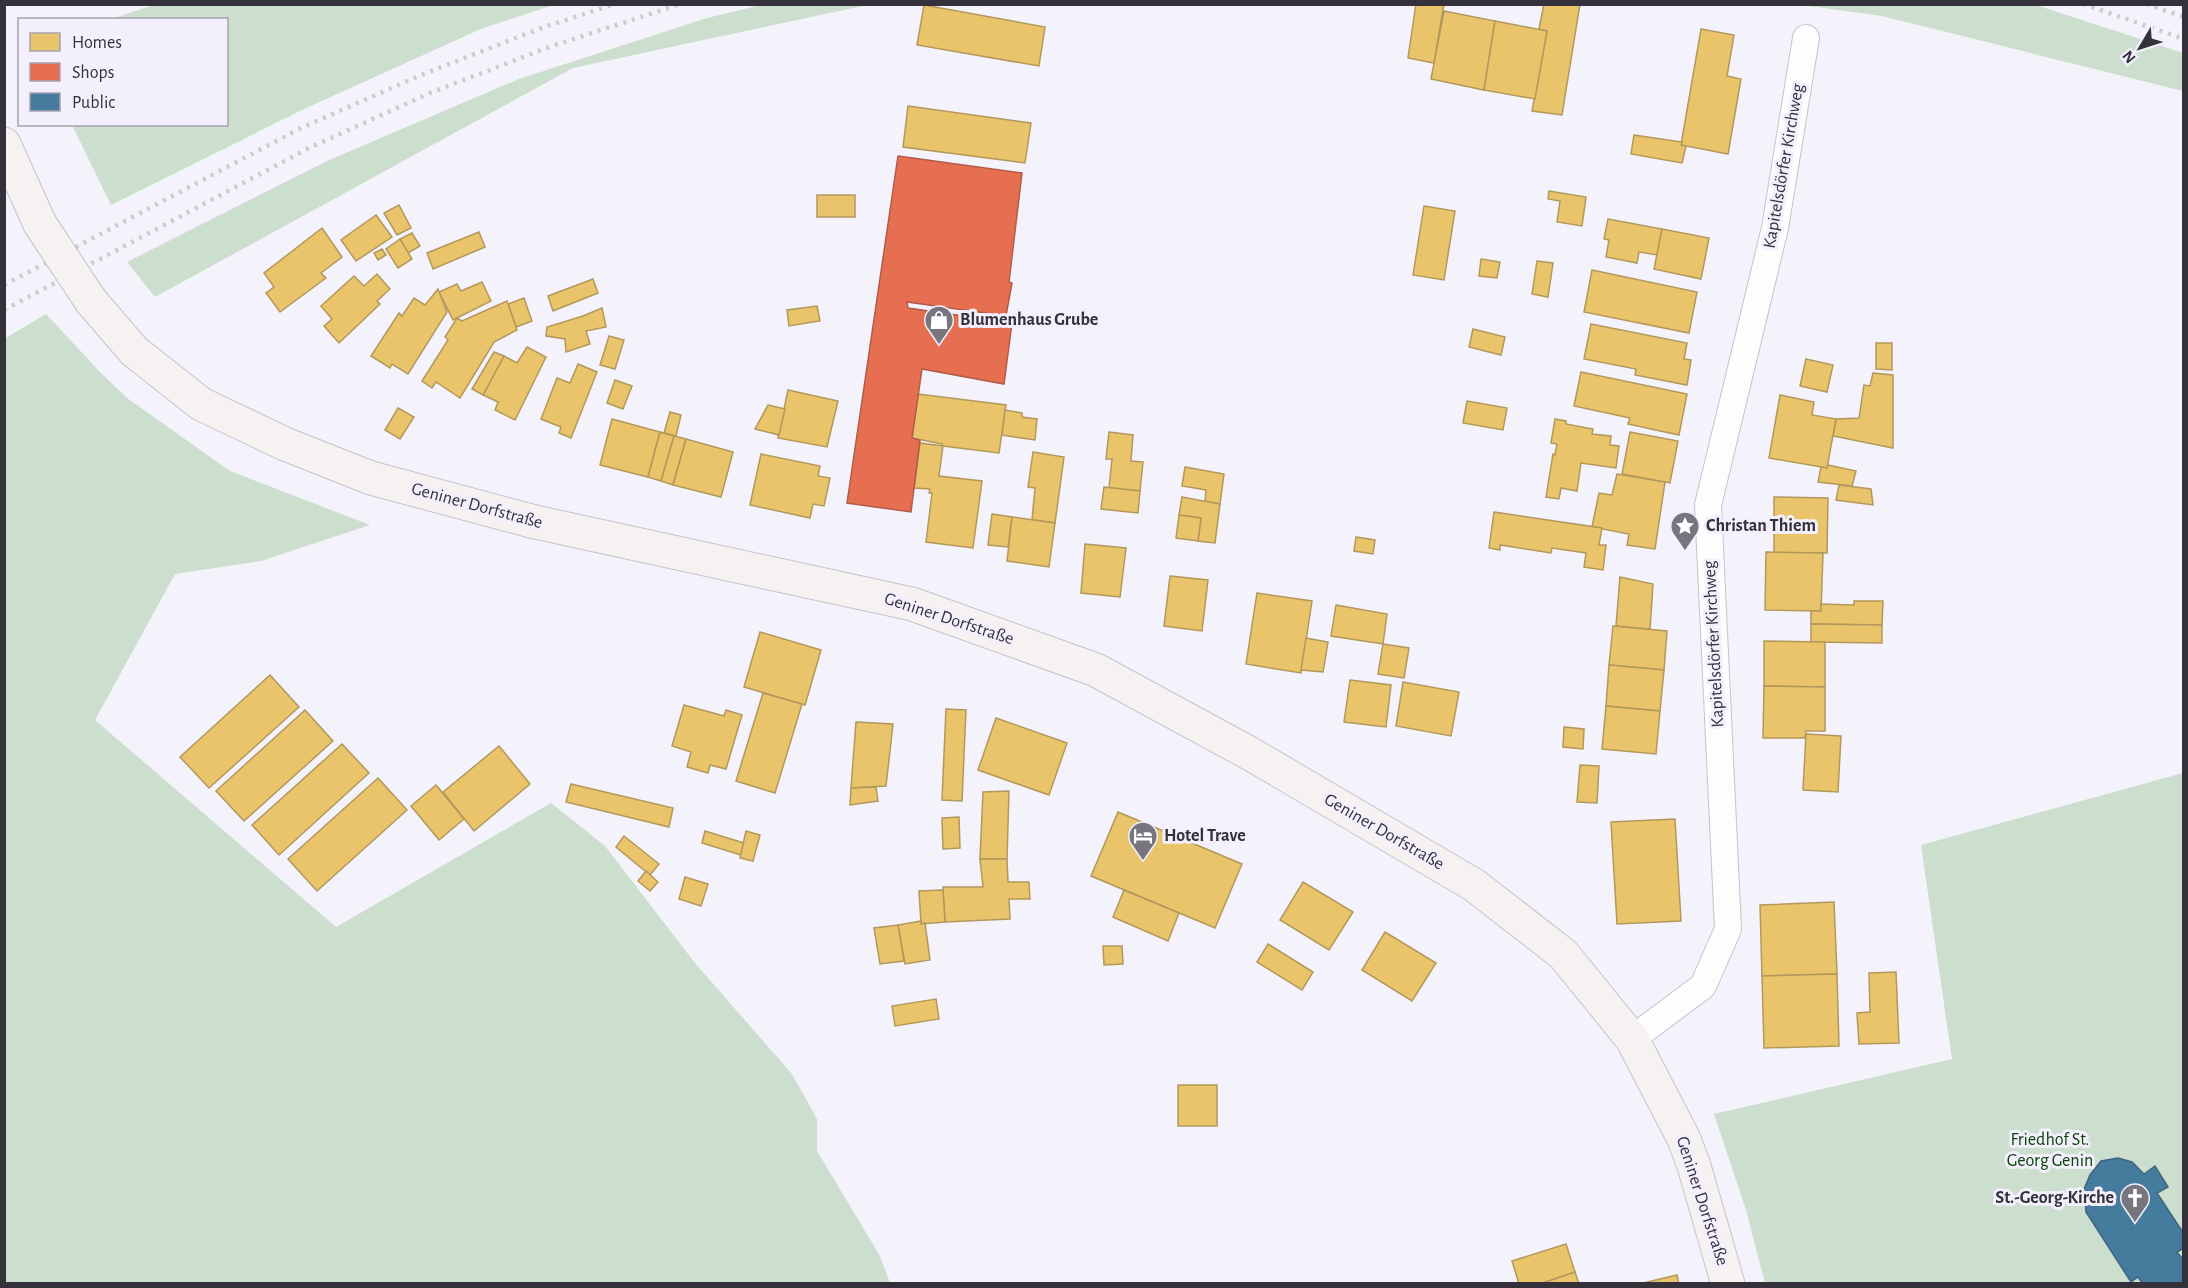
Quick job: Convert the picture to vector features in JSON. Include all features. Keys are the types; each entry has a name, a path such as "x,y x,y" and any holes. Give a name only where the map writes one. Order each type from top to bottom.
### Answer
{"main road":[{"name":"Geniner Dorfstraße","path":"4,144 40,224 91,301 134,351 201,404 285,444 371,478 535,522 912,604 1096,670 1249,753 1474,885 1563,954 1632,1039 1684,1139 1728,1284"}],"street":[{"name":"Kapitelsdörfer Kirchweg","path":"1632,1039 1703,986 1728,929 1708,505 1775,228 1806,38"}],"green space":[{"path":"154,4 554,5 483,28 304,109 111,205 72,126 228,126 228,18 114,18"},
{"path":"765,4 867,5 573,68 155,297 127,262 327,161 519,79 707,18"},
{"path":"1802,5 2036,5 2183,53 2183,91 1882,16"},
{"path":"46,314 127,398 230,471 370,525 261,561 175,574 95,720 336,927 551,803 605,846 695,963 792,1074 817,1119 817,1151 880,1256 890,1283 5,1283 4,339"},
{"name":"Friedhof St. Georg Genin","path":"2183,773 2183,1283 1765,1283 1746,1210 1714,1114 1952,1059 1921,845"}],"building: Homes":[{"path":"1416,4 1444,4 1434,63 1408,58"},
{"path":"1544,4 1580,4 1562,115 1532,111 1547,31 1539,29"},
{"path":"924,5 1045,27 1039,66 917,45"},
{"path":"1444,11 1495,21 1484,90 1431,79"},
{"path":"1495,21 1547,31 1535,99 1484,90"},
{"path":"1701,29 1734,35 1727,76 1741,79 1728,154 1681,145"},
{"path":"908,106 1031,123 1025,163 903,147"},
{"path":"1634,135 1682,142 1681,145 1686,146 1682,163 1631,154"},
{"path":"1549,191 1586,197 1582,226 1557,222 1560,201 1548,199"},
{"path":"817,195 855,195 855,217 817,217"},
{"path":"399,205 411,228 397,235 384,213"},
{"path":"1424,206 1455,211 1444,280 1413,275"},
{"path":"376,215 392,237 356,261 341,240"},
{"path":"1608,219 1662,229 1657,255 1639,252 1637,263 1606,257 1609,240 1604,239"},
{"path":"322,228 342,257 321,273 326,278 280,312 266,293 274,287 264,273"},
{"path":"1662,229 1709,238 1701,279 1654,269"},
{"path":"479,232 485,247 433,269 427,253"},
{"path":"412,233 420,246 408,253 400,239"},
{"path":"400,239 412,259 398,268 386,249"},
{"path":"382,249 386,255 378,260 374,253"},
{"path":"1481,259 1500,262 1497,278 1479,276"},
{"path":"1537,261 1553,263 1548,297 1532,294"},
{"path":"1592,270 1697,292 1689,333 1584,312"},
{"path":"377,274 390,289 377,301 380,304 339,343 324,326 332,319 321,306 354,276 364,286"},
{"path":"593,279 598,293 553,311 548,296"},
{"path":"482,282 491,301 453,320 439,292 457,284 461,291"},
{"path":"438,289 447,312 408,374 392,364 390,368 371,356 399,313 402,316 414,298 425,305"},
{"path":"524,298 532,321 516,327 508,304"},
{"path":"507,301 517,330 494,342 460,398 436,382 432,388 422,381 448,340 445,337 457,318 462,321"},
{"path":"817,306 820,321 789,326 787,310"},
{"path":"602,308 606,327 586,331 590,344 566,352 565,339 546,336 547,327"},
{"path":"1591,324 1687,343 1684,359 1691,360 1687,385 1635,375 1636,369 1584,359"},
{"path":"1473,329 1505,337 1501,355 1469,347"},
{"path":"609,336 624,340 615,369 600,365"},
{"path":"1876,343 1892,343 1892,370 1876,369"},
{"path":"527,347 546,357 515,420 495,410 498,402 483,395 504,356 517,363"},
{"path":"494,352 504,356 483,395 472,389"},
{"path":"1806,359 1833,365 1827,392 1800,386"},
{"path":"578,364 597,372 571,438 559,433 561,427 541,419 557,378 570,383"},
{"path":"1581,372 1687,394 1679,435 1628,424 1630,418 1574,406"},
{"path":"1873,373 1893,375 1893,448 1833,436 1836,419 1859,418 1864,385 1870,386"},
{"path":"615,380 632,386 623,409 607,403"},
{"path":"788,390 838,401 827,447 778,438"},
{"path":"918,394 1006,405 999,453 943,446 912,438"},
{"path":"1780,395 1814,402 1812,415 1836,419 1827,468 1769,458"},
{"path":"1467,401 1507,408 1503,430 1463,423"},
{"path":"768,405 785,409 779,435 755,429"},
{"path":"398,408 414,417 400,439 385,430"},
{"path":"1005,410 1022,413 1022,417 1037,419 1035,440 1002,435"},
{"path":"670,412 681,415 676,436 664,433"},
{"path":"612,419 660,432 648,477 600,465"},
{"path":"1555,419 1566,421 1566,424 1593,429 1592,434 1611,436 1610,445 1619,446 1616,468 1581,463 1577,491 1561,488 1559,499 1546,497 1553,454 1555,455 1557,444 1551,443"},
{"path":"660,432 674,436 661,481 648,477"},
{"path":"1109,432 1133,435 1131,461 1143,462 1140,491 1109,488 1112,459 1106,459"},
{"path":"1630,432 1678,441 1670,483 1622,474"},
{"path":"674,436 686,439 673,485 661,481"},
{"path":"686,439 733,452 721,497 673,485"},
{"path":"920,443 943,446 939,476 982,481 973,548 926,542 932,493 929,493 930,489 914,488"},
{"path":"1033,452 1064,457 1055,523 1032,520 1035,488 1028,487"},
{"path":"761,454 820,466 818,476 830,478 824,506 813,504 810,518 750,505"},
{"path":"1828,465 1856,471 1852,486 1818,482 1821,467 1827,468"},
{"path":"1185,467 1224,474 1220,504 1205,501 1206,490 1182,486"},
{"path":"1617,474 1665,482 1655,549 1627,545 1629,534 1592,527 1599,493 1612,495"},
{"path":"1839,485 1871,489 1873,505 1836,500"},
{"path":"1104,487 1140,491 1138,513 1101,509"},
{"path":"1182,497 1220,504 1215,543 1198,541 1201,518 1179,515"},
{"path":"1774,497 1828,498 1827,553 1774,553"},
{"path":"1494,512 1602,528 1599,545 1606,545 1603,570 1584,567 1586,553 1552,548 1551,553 1500,545 1500,550 1489,548"},
{"path":"992,514 1012,517 1008,547 988,545"},
{"path":"1179,515 1201,518 1198,541 1176,538"},
{"path":"1012,517 1055,523 1049,567 1007,561"},
{"path":"1356,537 1375,540 1373,554 1354,551"},
{"path":"1085,544 1126,548 1120,597 1081,593"},
{"path":"1766,552 1823,553 1821,611 1765,610"},
{"path":"1170,576 1208,580 1202,631 1164,626"},
{"path":"1620,577 1653,584 1650,629 1616,626"},
{"path":"1257,593 1312,601 1301,673 1246,664"},
{"path":"1854,601 1883,601 1882,625 1811,624 1811,611 1821,611 1821,604 1854,605"},
{"path":"1336,605 1387,614 1383,644 1331,636"},
{"path":"1811,624 1882,625 1882,643 1811,642"},
{"path":"1613,626 1667,631 1664,670 1609,665"},
{"path":"760,632 821,650 805,705 744,687"},
{"path":"1306,638 1328,642 1323,672 1301,670"},
{"path":"1764,641 1825,642 1825,687 1764,686"},
{"path":"1383,644 1409,648 1404,678 1378,674"},
{"path":"1609,665 1664,670 1660,711 1606,706"},
{"path":"270,675 299,707 209,788 180,757"},
{"path":"1350,680 1391,685 1386,727 1344,722"},
{"path":"1403,682 1459,692 1451,736 1396,726"},
{"path":"1764,686 1825,687 1825,731 1806,731 1805,738 1763,738"},
{"path":"763,693 802,704 775,793 736,781"},
{"path":"684,705 724,716 726,710 742,715 726,769 710,765 708,773 687,767 691,752 672,746"},
{"path":"1606,706 1660,711 1656,754 1602,749"},
{"path":"946,709 966,710 962,801 942,800"},
{"path":"305,710 333,741 244,821 216,791"},
{"path":"996,718 1067,743 1049,795 978,770"},
{"path":"856,722 893,724 886,786 851,788"},
{"path":"1564,727 1584,729 1583,749 1563,747"},
{"path":"1806,734 1841,736 1838,792 1803,790"},
{"path":"342,744 369,773 279,855 252,825"},
{"path":"499,746 530,784 474,831 443,792"},
{"path":"1580,765 1599,766 1597,803 1577,802"},
{"path":"378,778 407,810 317,891 288,859"},
{"path":"571,784 673,808 669,827 566,802"},
{"path":"436,785 464,819 439,840 411,806"},
{"path":"876,787 878,801 850,805 851,788"},
{"path":"1009,791 1007,859 980,859 983,792"},
{"path":"1118,812 1242,864 1215,928 1091,876"},
{"path":"959,817 960,848 943,849 942,818"},
{"path":"1675,819 1681,921 1617,924 1611,822"},
{"path":"705,831 744,843 741,855 702,843"},
{"path":"746,831 760,835 753,861 740,858"},
{"path":"624,836 659,864 650,875 616,847"},
{"path":"980,859 1007,859 1008,882 1029,882 1030,899 1009,899 1010,919 945,922 943,887 983,887"},
{"path":"646,871 658,882 650,891 638,881"},
{"path":"685,877 708,884 701,906 679,899"},
{"path":"1303,882 1353,912 1329,950 1280,920"},
{"path":"943,890 945,922 921,924 919,891"},
{"path":"1124,890 1179,913 1168,941 1113,917"},
{"path":"1834,902 1837,974 1762,976 1760,905"},
{"path":"921,921 921,924 925,923 930,960 905,964 898,925"},
{"path":"898,925 904,961 880,964 874,928"},
{"path":"1385,932 1436,963 1412,1001 1362,970"},
{"path":"1268,944 1313,972 1302,990 1257,962"},
{"path":"1103,946 1122,946 1123,964 1104,965"},
{"path":"1896,972 1899,1043 1859,1044 1857,1013 1870,1012 1869,973"},
{"path":"1837,974 1839,1046 1764,1048 1762,976"},
{"path":"936,999 939,1019 895,1026 892,1006"},
{"path":"1178,1085 1217,1085 1217,1126 1178,1126"},
{"path":"1566,1244 1575,1272 1540,1284 1519,1284 1512,1261"},
{"path":"1575,1272 1579,1284 1540,1284"},
{"path":"1677,1275 1679,1284 1639,1284"}],"building: Shops":[{"name":"Blumenhaus Grube","path":"898,156 1022,173 1009,282 1012,283 1006,316 907,302 908,308 1012,323 1004,384 922,369 912,438 920,440 911,512 847,503"}],"building: Public":[{"name":"St.-Georg-Kirche","path":"2118,1158 2132,1162 2144,1174 2155,1166 2168,1187 2157,1193 2184,1234 2184,1248 2177,1252 2184,1261 2184,1284 2143,1284 2138,1277 2131,1282 2086,1212 2084,1189 2090,1175 2101,1161"}],"railway":[{"path":"4,285 301,128 421,75 544,27 615,4"},
{"path":"4,310 311,147 430,93 552,46 681,4"},
{"path":"2083,4 2184,39"},
{"path":"2146,4 2184,17"}],"place":[{"name":"Blumenhaus Grube","path":"939,346"},
{"name":"Christan Thiem","path":"1685,552"},
{"name":"Hotel Trave","path":"1143,862"},
{"name":"St.-Georg-Kirche","path":"2135,1224"}]}
